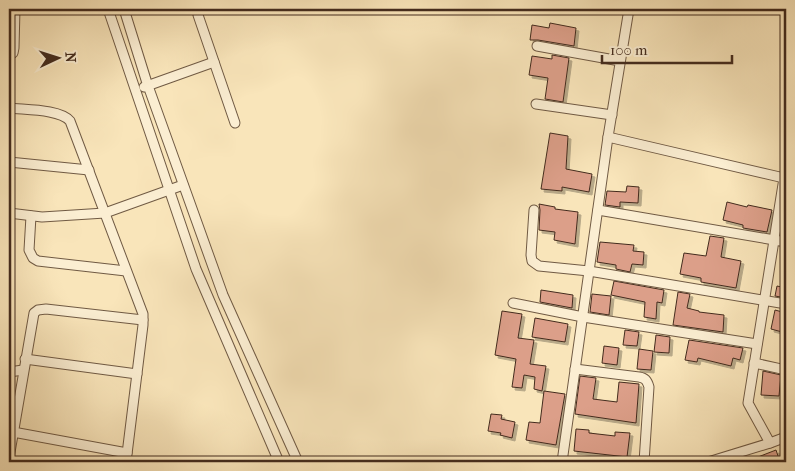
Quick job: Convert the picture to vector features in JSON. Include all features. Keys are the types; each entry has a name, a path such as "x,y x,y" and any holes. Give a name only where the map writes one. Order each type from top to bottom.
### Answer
{"street":[{"path":"9,55 13,53 14,48 15,9"},
{"path":"108,9 196,269 279,462"},
{"path":"124,9 148,86 223,295 298,462"},
{"path":"562,462 608,137 629,9"},
{"path":"198,16 235,123"},
{"path":"536,46 620,61"},
{"path":"136,90 214,62"},
{"path":"536,104 612,115"},
{"path":"9,108 58,113 67,117 70,121 143,320 126,458 13,432"},
{"path":"608,137 785,178 748,403 770,443"},
{"path":"9,162 89,170"},
{"path":"9,213 32,216 105,214 183,185"},
{"path":"534,210 531,255 535,265 589,271 786,304"},
{"path":"598,210 786,242"},
{"path":"32,216 29,250 33,258 38,261 126,271"},
{"path":"513,303 583,317 757,344"},
{"path":"9,458 34,313 38,310 46,309 143,320"},
{"path":"237,365 251,358"},
{"path":"25,359 137,374"},
{"path":"754,363 786,370"},
{"path":"576,369 639,377 648,381 644,462"},
{"path":"9,372 23,370"},
{"path":"9,402 16,411"},
{"path":"708,462 770,443 786,436"}],"building":[{"path":"550,23 576,28 574,46 530,40 532,25 549,28"},
{"path":"552,55 569,58 563,102 545,99 548,78 529,75 532,56 552,59"},
{"path":"550,133 568,136 566,169 592,174 589,192 562,187 562,191 541,189"},
{"path":"627,186 639,187 638,203 620,202 620,207 605,205 607,191 626,192"},
{"path":"727,202 772,210 767,232 743,228 743,225 723,220"},
{"path":"539,204 555,207 555,209 578,212 575,244 554,240 555,232 539,230"},
{"path":"710,236 724,238 721,257 741,261 736,288 701,282 701,278 680,274 684,253 706,256"},
{"path":"600,242 634,245 633,251 644,252 643,265 632,264 630,272 616,269 616,265 597,262"},
{"path":"614,281 664,290 662,303 657,302 656,319 644,317 645,302 611,295"},
{"path":"777,286 786,288 786,298 775,296"},
{"path":"541,290 573,295 572,308 540,302"},
{"path":"678,292 690,294 687,308 699,312 724,315 723,332 673,325"},
{"path":"592,294 611,296 609,315 590,312"},
{"path":"775,310 786,313 786,333 771,329"},
{"path":"502,311 522,314 518,338 534,340 530,364 546,366 542,391 534,389 535,377 524,375 522,388 512,387 516,359 495,355"},
{"path":"535,318 568,324 565,342 532,337"},
{"path":"625,330 639,332 637,346 623,345"},
{"path":"656,335 670,337 669,353 654,352"},
{"path":"689,340 743,348 740,360 733,358 731,366 698,358 697,362 685,360"},
{"path":"604,346 619,348 617,365 602,363"},
{"path":"639,349 653,351 651,370 637,369"},
{"path":"763,371 781,375 779,396 761,395"},
{"path":"580,376 596,378 593,399 617,402 619,382 639,384 636,423 575,414"},
{"path":"544,391 565,394 556,445 526,440 529,422 540,423"},
{"path":"491,414 502,415 501,419 515,422 512,438 500,435 501,433 488,431"},
{"path":"576,429 589,430 589,433 615,436 615,432 630,433 627,457 574,451"},
{"path":"776,450 780,462 760,462 758,457"}]}
